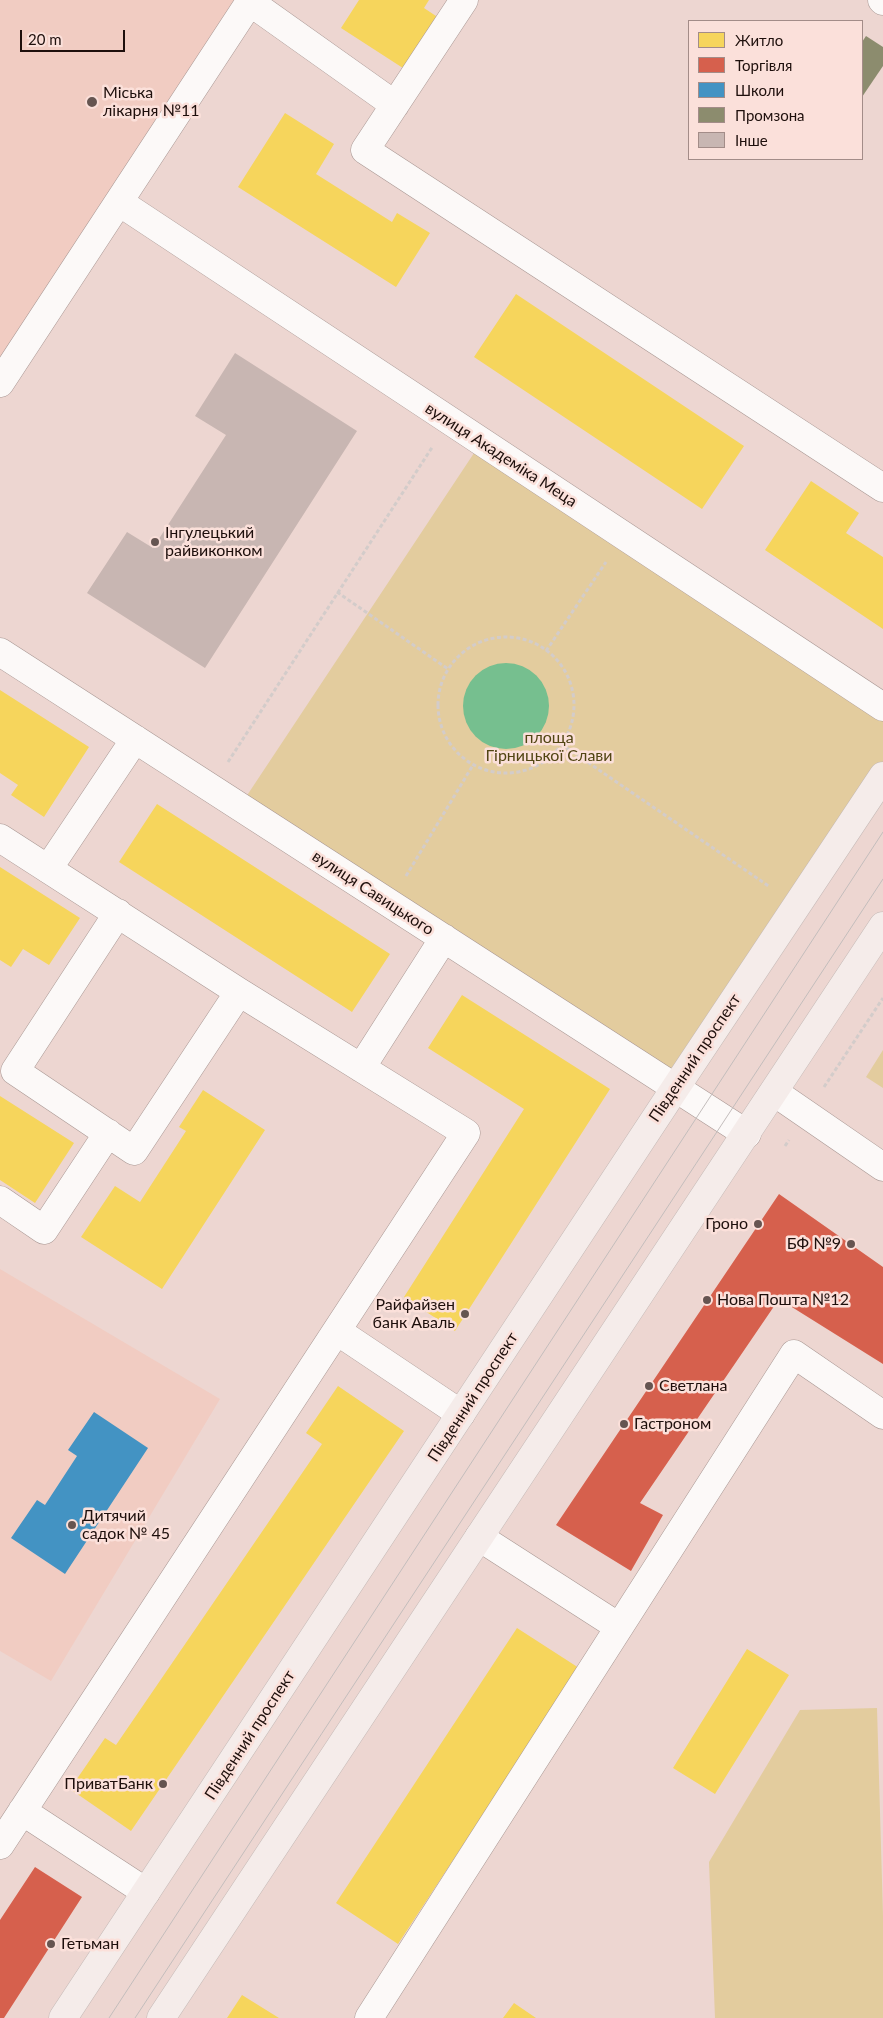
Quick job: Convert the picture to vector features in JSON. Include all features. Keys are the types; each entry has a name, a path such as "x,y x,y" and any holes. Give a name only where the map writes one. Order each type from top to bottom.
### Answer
{"main road":[{"name":"Південний проспект","path":"63,2018 883,776"},
{"path":"161,2018 883,926"}],"street":[{"path":"464,0 365,150 883,488"},
{"path":"0,383 250,1 395,105"},
{"name":"вулиця Академіка Меца","path":"119,202 883,706"},
{"name":"вулиця Савицького","path":"0,652 747,1134"},
{"path":"48,869 135,739"},
{"path":"0,838 238,992 466,1133 0,1845"},
{"path":"118,913 15,1071 108,1134 134,1151 238,992"},
{"path":"361,1068 444,938"},
{"path":"774,1092 883,1167"},
{"path":"0,1200 44,1230 108,1134"},
{"path":"337,1331 461,1414"},
{"path":"369,2018 794,1354 883,1415"},
{"path":"479,1537 619,1628"},
{"path":"22,1811 146,1892"}],"path":[{"path":"211,788 450,421"},
{"path":"546,651 624,536"},
{"path":"337,592 448,669"},
{"path":"512,638 524,640 546,651 555,659 566,674 573,698 572,722 562,744 544,762 522,771 497,773 473,765 450,745 440,722 438,698 448,669 456,659 470,648 493,639 512,638"},
{"path":"562,744 798,905"},
{"path":"390,903 473,765"},
{"path":"785,1146 883,998"}],"shaded area":[{"name":"Міська лікарня №11","path":"0,0 251,0 0,385"},
{"path":"506,663 522,667 536,676 545,690 549,706 545,722 536,736 522,745 506,749 490,745 476,736 467,722 463,706 467,690 476,676 490,667"},
{"name":"Дитячий садок № 45","path":"0,1269 220,1399 51,1681 0,1651"}],"green space":[{"name":"площа Гірницької Слави","path":"482,441 883,707 883,776 676,1087 240,806"},
{"path":"883,1050 883,1088 866,1077"},
{"path":"877,1708 883,1916 883,2018 715,2018 709,1862 800,1710"}],"building: Житло":[{"path":"359,0 429,0 424,8 439,18 406,70 341,28"},
{"path":"285,113 334,144 316,174 392,222 397,213 430,233 396,287 238,187"},
{"path":"516,294 744,446 702,509 474,357"},
{"path":"811,481 859,513 846,533 883,557 883,629 765,550"},
{"path":"0,690 89,747 44,817 11,795 18,785 0,773"},
{"path":"157,804 390,954 352,1012 119,862"},
{"path":"0,867 80,918 49,965 23,949 11,967 0,960"},
{"path":"462,995 610,1089 455,1331 404,1297 524,1109 428,1048"},
{"path":"203,1090 265,1130 162,1289 81,1237 115,1186 140,1202 186,1131 179,1127"},
{"path":"0,1096 74,1143 35,1203 0,1180"},
{"path":"338,1386 404,1431 131,1831 70,1789 105,1738 116,1745 322,1444 306,1433"},
{"path":"517,1628 579,1668 398,1944 336,1903"},
{"path":"747,1649 789,1675 715,1794 673,1768"},
{"path":"242,1995 279,2018 227,2018"},
{"path":"514,2003 536,2018 503,2018"}],"building: Торгівля":[{"path":"779,1194 883,1267 883,1364 779,1299 640,1503 663,1515 631,1571 556,1525"},
{"path":"35,1867 82,1897 4,2018 0,2018 0,1920"}],"building: Школи":[{"path":"94,1412 148,1448 65,1574 11,1538 37,1500 45,1505 77,1456 68,1450"}],"building: Промзона":[{"path":"866,36 883,47 883,66 863,96 863,40"}],"building: Інше":[{"path":"235,353 357,431 205,668 87,593 127,532 153,548 226,435 195,416"}],"tram line":[{"path":"109,2018 883,832"},
{"path":"135,2018 883,879"}],"place":[{"name":"Міська лікарня №11","path":"92,102"},
{"name":"Інгулецький райвиконком","path":"155,542"},
{"name":"Гроно","path":"758,1224"},
{"name":"БФ №9","path":"851,1244"},
{"name":"Нова Пошта №12","path":"707,1300"},
{"name":"Райфайзен банк Аваль","path":"465,1314"},
{"name":"Светлана","path":"649,1386"},
{"name":"Гастроном","path":"624,1424"},
{"name":"Дитячий садок № 45","path":"72,1525"},
{"name":"ПриватБанк","path":"163,1784"},
{"name":"Гетьман","path":"51,1944"}]}
